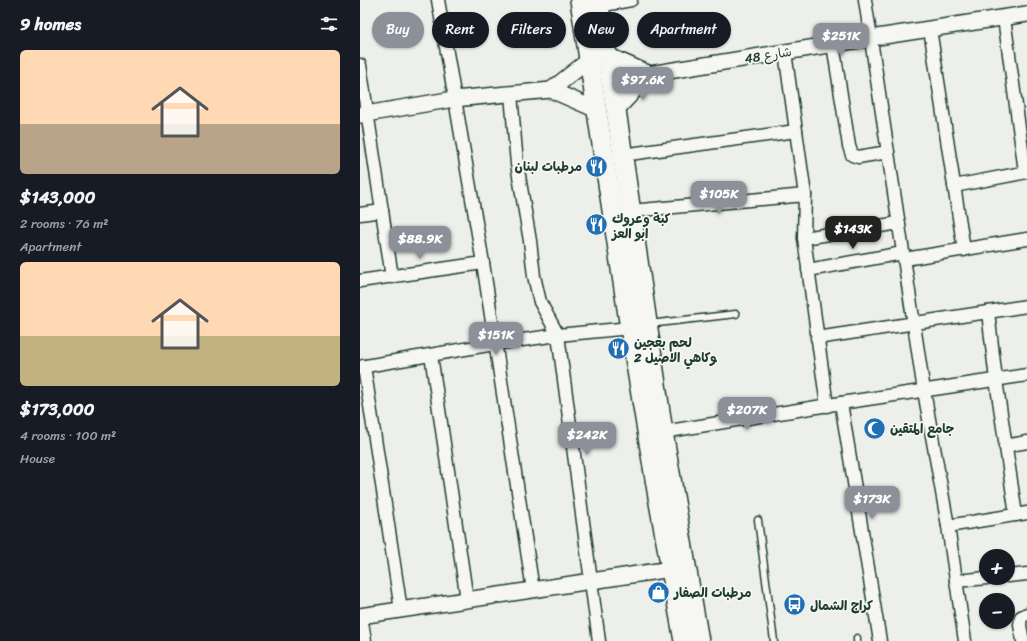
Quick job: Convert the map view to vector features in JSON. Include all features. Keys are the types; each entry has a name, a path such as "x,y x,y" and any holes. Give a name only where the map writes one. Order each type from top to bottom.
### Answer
{"main road":[{"path":"580,0 598,57"},
{"path":"598,3 598,57 639,326 658,496 684,641"},
{"path":"607,110 622,155 631,211 639,326 663,432 699,641"}],"street":[{"path":"438,0 483,264 494,344 533,590"},
{"path":"598,3 631,0"},
{"path":"865,0 924,390 948,526 965,641"},
{"name":"شارع 48","path":"650,74 1027,14"},
{"path":"954,186 1027,172 1024,164 1004,18"},
{"path":"930,29 964,250"},
{"path":"833,44 849,146 852,155 858,156 888,152"},
{"path":"785,52 805,195 804,238 827,406"},
{"path":"551,90 598,57 650,74"},
{"path":"360,65 364,114 382,211 392,277"},
{"path":"364,114 454,99 551,90 607,110 650,74"},
{"path":"511,94 517,164 530,241 534,276 540,302 558,335 600,641"},
{"path":"622,155 796,131"},
{"path":"631,211 805,195"},
{"path":"360,214 382,211"},
{"path":"804,238 899,223"},
{"path":"808,270 904,256 964,250 1027,240"},
{"path":"360,281 483,264"},
{"path":"817,338 1027,306"},
{"path":"948,526 1021,514 1006,446 988,312"},
{"path":"401,610 362,366 494,344 639,326"},
{"path":"431,355 467,600"},
{"path":"663,432 1027,375"},
{"path":"841,403 880,641"},
{"path":"1006,446 1027,442"},
{"path":"365,641 361,616 671,569"},
{"path":"1015,575 1027,574"},
{"path":"956,581 979,579"},
{"path":"1023,641 1020,625 1021,617 1027,614"}],"lane":[{"path":"639,326 736,314"},
{"path":"758,520 774,641"}],"place":[{"name":"مرطبات لبنان","path":"597,166"},
{"name":"كبة وعروك ابو العز","path":"597,225"},
{"name":"لحم بعجين وكاهي الاصيل 2","path":"619,349"},
{"name":"جامع المتقين","path":"874,428"},
{"name":"مرطبات الصفار","path":"658,592"},
{"name":"كراج الشمال","path":"795,605"}]}
